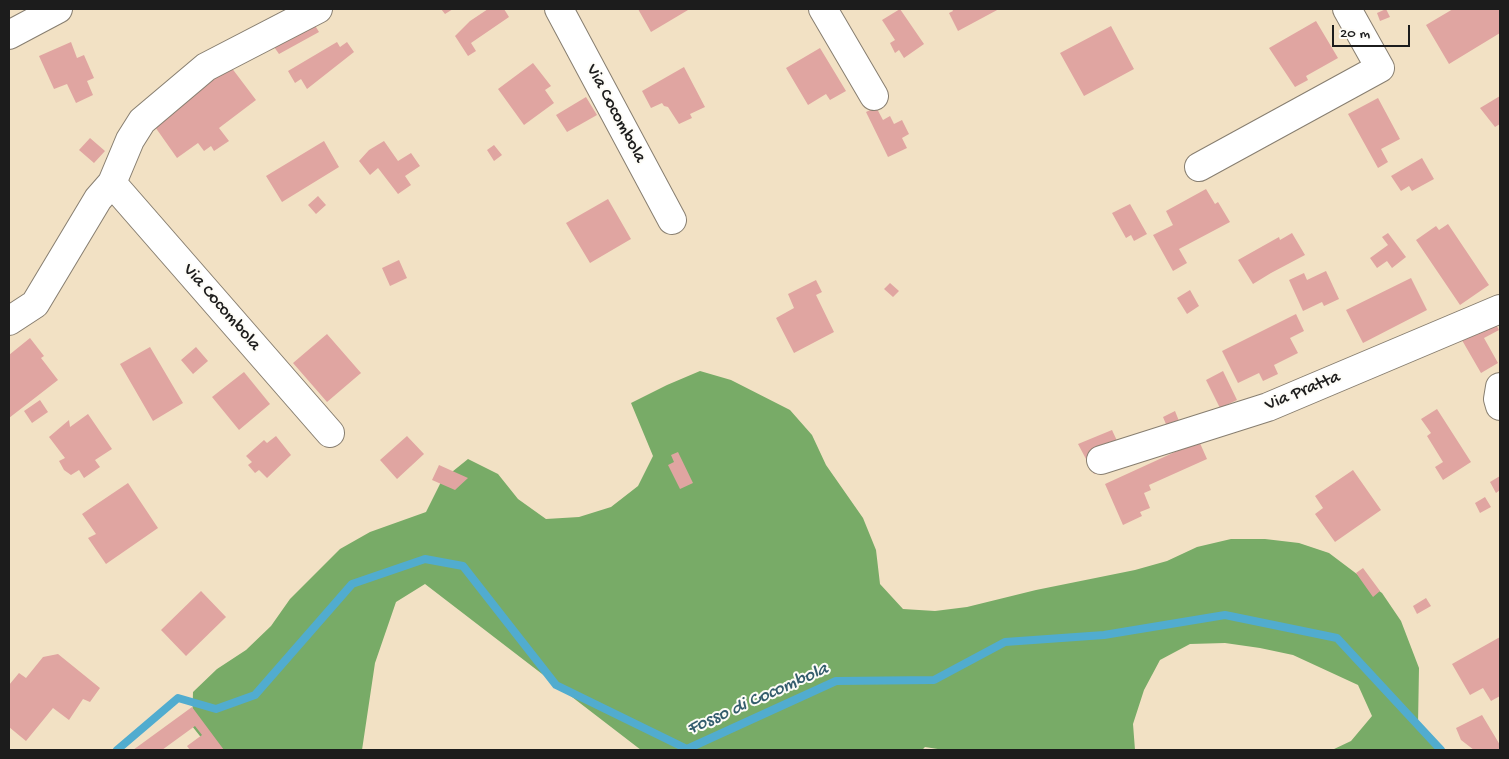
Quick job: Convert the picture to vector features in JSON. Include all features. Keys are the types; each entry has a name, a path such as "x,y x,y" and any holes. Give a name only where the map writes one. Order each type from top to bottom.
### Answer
{"street":[{"path":"9,35 58,9"},
{"path":"9,321 35,304 98,199 112,183 130,140 142,121 206,67 318,9"},
{"name":"Via Cocombola","path":"559,9 672,220"},
{"path":"823,9 874,96"},
{"path":"1199,167 1380,68 1347,9"},
{"name":"Via Cocombola","path":"112,183 330,433"},
{"name":"Via Pratta","path":"1101,460 1268,407 1500,309"},
{"path":"1500,387 1498,399 1500,406"}],"green space":[{"path":"700,371 731,380 790,410 812,435 826,465 863,518 876,550 880,584 903,609 935,611 967,607 1036,590 1135,570 1167,561 1197,547 1231,539 1265,539 1299,543 1329,553 1382,593 1401,621 1419,668 1418,724 1442,750 1332,750 1351,741 1372,716 1358,685 1293,655 1225,643 1190,644 1160,660 1144,690 1133,724 1135,750 944,750 925,747 922,750 641,750 425,584 396,602 375,663 362,750 211,750 192,726 193,692 217,669 246,650 271,626 290,599 340,549 370,532 426,512 442,480 468,459 498,474 518,499 546,519 579,517 611,507 638,486 653,456 631,403"}],"building":[{"path":"441,9 453,9 445,14"},
{"path":"488,9 504,9 509,17 471,43 476,51 468,56 455,36 470,21"},
{"path":"638,9 687,9 688,10 651,32"},
{"path":"900,9 924,44 904,58 899,50 895,53 890,43 895,40 882,20"},
{"path":"952,9 999,9 958,31 949,13 953,11"},
{"path":"1386,9 1390,17 1380,21 1377,13"},
{"path":"1453,9 1500,9 1500,33 1449,64 1426,25"},
{"path":"311,19 319,32 279,54 272,44"},
{"path":"1316,21 1338,58 1306,76 1308,80 1295,87 1269,48"},
{"path":"1111,26 1134,69 1084,96 1060,53"},
{"path":"71,42 77,58 84,55 94,78 87,81 93,95 76,103 67,84 54,89 39,56"},
{"path":"337,42 340,47 347,42 354,52 307,89 301,79 295,83 288,71"},
{"path":"820,48 846,91 830,100 826,94 808,105 786,68"},
{"path":"533,63 551,86 545,90 554,103 524,125 498,89"},
{"path":"231,67 256,100 219,128 229,141 214,151 211,146 204,151 198,143 177,158 153,124"},
{"path":"684,67 705,107 690,114 692,118 679,124 668,107 662,103 651,108 642,91"},
{"path":"1500,96 1500,124 1495,127 1480,108"},
{"path":"586,97 597,115 567,132 556,115"},
{"path":"1378,98 1400,139 1381,149 1388,162 1378,168 1348,114"},
{"path":"876,107 883,120 890,116 894,124 902,120 909,134 902,138 907,148 888,157 866,112"},
{"path":"90,138 105,151 94,163 79,150"},
{"path":"324,141 339,167 282,202 266,176"},
{"path":"384,141 398,161 411,153 420,166 405,176 411,185 398,194 378,168 370,175 359,161 369,150"},
{"path":"494,145 502,155 494,161 487,150"},
{"path":"1422,158 1434,179 1412,191 1409,186 1401,191 1391,176"},
{"path":"1206,189 1215,204 1218,202 1230,222 1179,249 1187,263 1173,271 1153,235 1173,225 1166,211"},
{"path":"318,196 326,205 316,214 308,205"},
{"path":"608,199 631,239 590,263 566,223"},
{"path":"1130,204 1147,234 1134,241 1131,235 1126,238 1112,213"},
{"path":"1448,224 1489,285 1460,305 1416,240 1436,226 1439,230"},
{"path":"1292,233 1305,255 1253,284 1238,260 1279,237 1280,240"},
{"path":"1388,233 1406,257 1392,268 1387,261 1377,268 1370,258 1388,245 1382,237"},
{"path":"399,260 407,278 390,286 382,268"},
{"path":"1326,271 1339,299 1324,306 1322,302 1303,311 1289,280 1304,273 1307,280"},
{"path":"1411,278 1427,310 1363,343 1346,310"},
{"path":"816,280 822,292 816,295 834,332 794,353 776,318 794,308 788,294"},
{"path":"890,283 899,291 893,297 884,289"},
{"path":"1190,290 1199,306 1187,314 1177,298"},
{"path":"1296,314 1304,331 1290,338 1298,353 1274,365 1278,374 1263,381 1259,373 1238,383 1222,351"},
{"path":"1494,321 1499,330 1484,338 1498,363 1481,373 1459,335"},
{"path":"327,334 361,373 327,402 293,363"},
{"path":"30,338 44,356 41,358 58,380 9,418 9,355"},
{"path":"150,347 183,403 153,421 120,364"},
{"path":"196,347 208,361 193,374 181,360"},
{"path":"1223,371 1237,400 1220,408 1206,380"},
{"path":"244,372 270,404 239,430 212,397"},
{"path":"40,400 48,412 32,423 24,411"},
{"path":"1437,409 1471,462 1443,480 1435,467 1443,462 1427,436 1431,433 1421,419"},
{"path":"1175,411 1179,421 1191,416 1197,430 1168,429 1163,417"},
{"path":"88,414 112,449 95,460 100,467 84,478 79,470 71,475 64,470 59,461 65,458 49,437 69,420 70,427"},
{"path":"1112,430 1125,458 1094,474 1078,444"},
{"path":"276,436 291,455 267,478 259,470 255,473 248,465 252,462 246,456 264,440 267,443"},
{"path":"407,436 424,454 397,479 380,460"},
{"path":"1199,441 1207,459 1149,485 1151,490 1144,493 1150,508 1140,512 1142,516 1123,525 1105,484"},
{"path":"678,452 693,483 680,489 668,465 674,462 671,455"},
{"path":"439,465 468,478 455,490 432,480"},
{"path":"1353,470 1381,510 1335,542 1315,514 1323,508 1315,496"},
{"path":"1500,476 1500,490 1496,493 1490,482"},
{"path":"128,483 158,528 106,564 88,538 96,534 82,514"},
{"path":"1485,497 1491,507 1480,513 1475,503"},
{"path":"1363,568 1380,591 1373,597 1356,573"},
{"path":"201,591 226,617 186,656 161,630"},
{"path":"1426,598 1431,606 1417,614 1413,606"},
{"path":"1500,637 1500,696 1491,701 1483,688 1470,695 1452,664"},
{"path":"58,654 100,688 90,702 83,699 69,720 53,708 26,741 9,727 9,685 19,673 26,678 43,657"},
{"path":"192,707 224,750 190,750 187,746 202,735 195,726 162,750 133,750"},
{"path":"1482,715 1500,745 1500,750 1474,750 1461,740 1456,728"}],"waterway":[{"name":"Fosso di Cocombola","path":"117,750 178,698 216,709 255,695 352,584 425,559 463,566 556,685 687,749 836,681 934,680 1005,642 1104,635 1225,615 1337,638 1441,750"}]}
